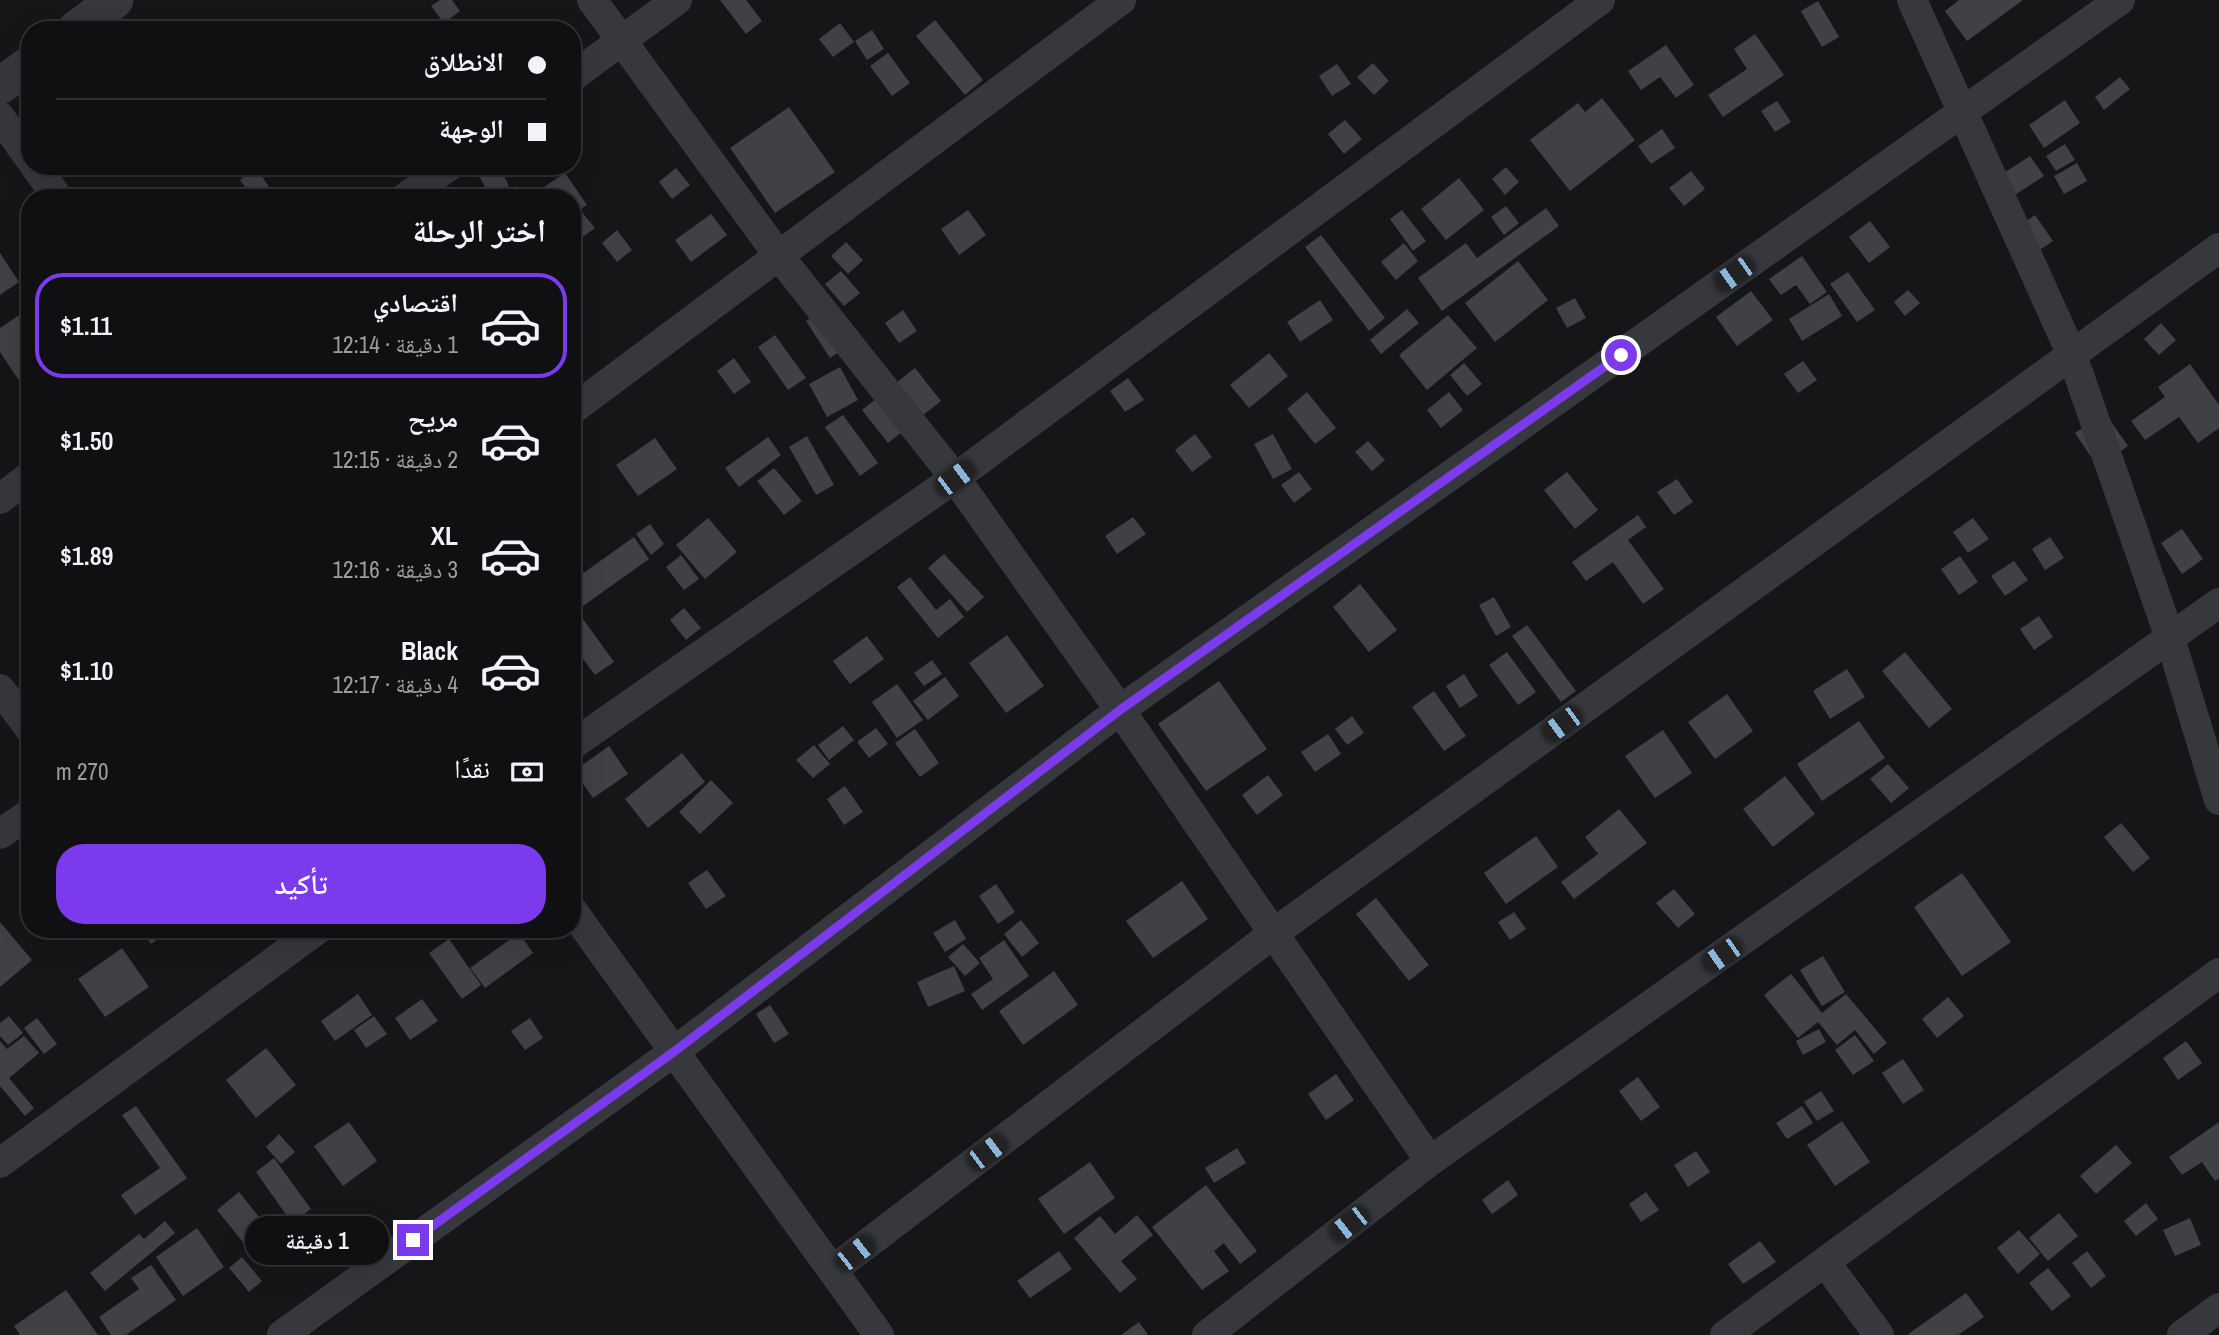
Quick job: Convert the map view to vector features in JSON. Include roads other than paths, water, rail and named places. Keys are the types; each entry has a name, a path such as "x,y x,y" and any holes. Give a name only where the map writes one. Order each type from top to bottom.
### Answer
{"street":[{"path":"87,21 115,0"},
{"path":"592,0 779,256 955,478 1120,710 1430,1161"},
{"path":"581,71 677,0"},
{"path":"581,403 1121,0"},
{"path":"581,740 955,478 1600,0"},
{"path":"1912,0 2072,355 2170,638 2219,800"},
{"path":"282,1335 675,1051 1120,710 2120,0"},
{"path":"0,86 21,71"},
{"path":"0,117 21,146"},
{"path":"417,189 437,175"},
{"path":"833,1270 1274,933 2219,248"},
{"path":"0,499 21,483"},
{"path":"1207,1335 1430,1161 2219,603"},
{"path":"0,689 21,717"},
{"path":"0,834 21,819"},
{"path":"581,922 879,1335"},
{"path":"0,1163 306,938"},
{"path":"1726,1335 2219,973"},
{"path":"1825,1262 1879,1335"},
{"path":"2182,1335 2219,1308"}]}
